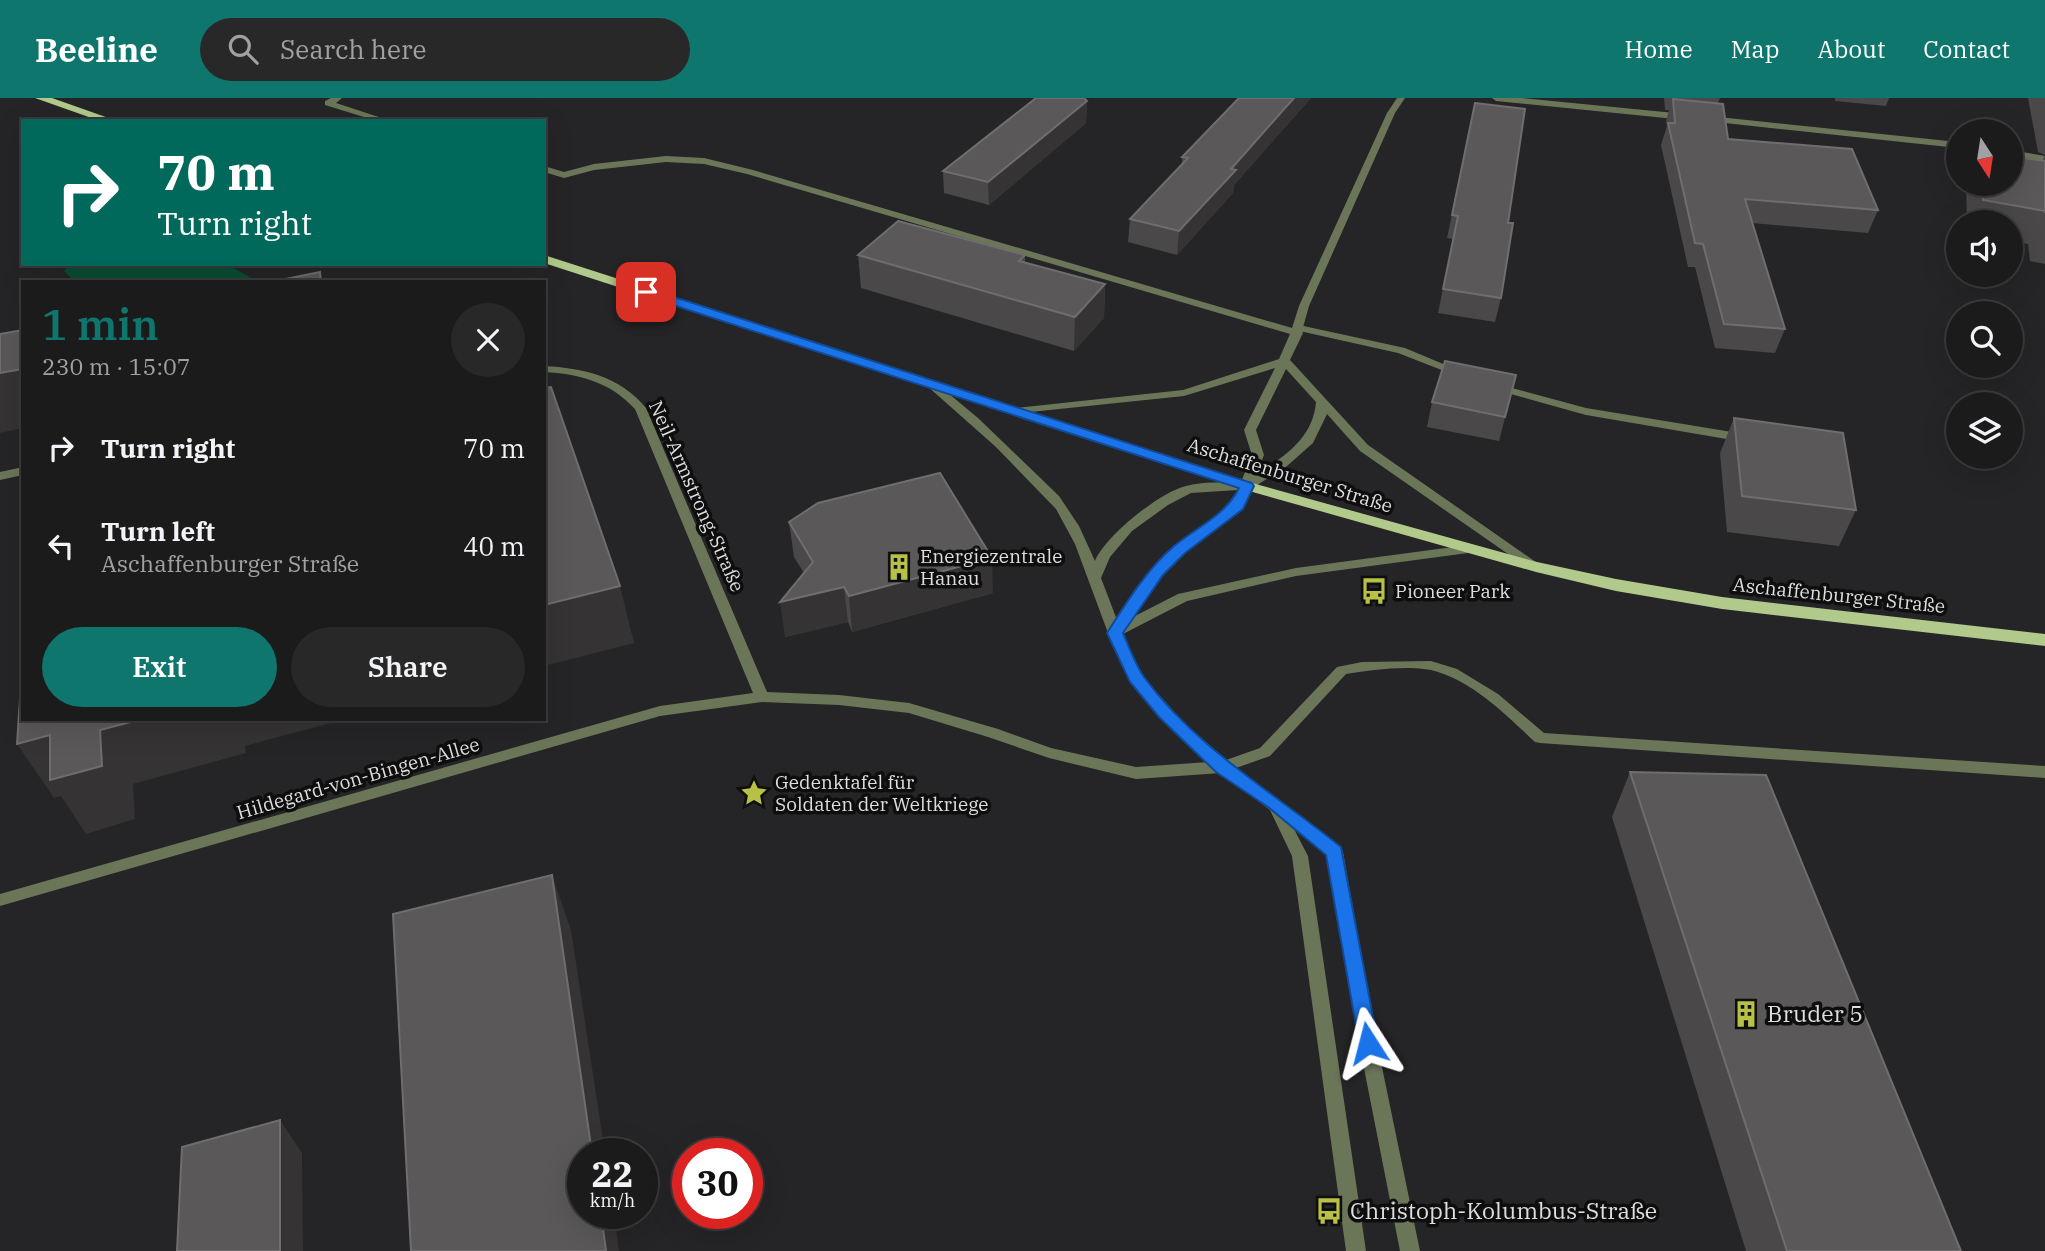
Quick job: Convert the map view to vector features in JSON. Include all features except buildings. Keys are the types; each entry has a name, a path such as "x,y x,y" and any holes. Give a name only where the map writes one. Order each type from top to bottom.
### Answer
{"main road":[{"path":"41,98 106,119"},
{"name":"Aschaffenburger Straße","path":"546,260 1247,486 1536,567 1616,585 1722,603 2045,640"}],"street":[{"path":"338,98 328,103 380,119"},
{"path":"1115,633 1158,571 1180,550 1238,505 1258,455 1250,430 1285,361 1298,330 1304,306 1325,258 1391,113 1401,98"},
{"path":"1496,98 1946,144"},
{"path":"2023,155 2045,159"},
{"path":"546,170 564,175 603,165 666,159 704,162 739,169 1298,330 1401,350 1515,394 1625,419 1761,440"},
{"path":"1285,361 1364,448 1536,567"},
{"path":"1011,411 1184,393 1285,361"},
{"name":"Neil-Armstrong-Straße","path":"546,369 570,370 598,377 631,396 640,408 762,697"},
{"path":"932,385 975,420 1024,467 1063,510 1136,678 1165,713 1222,768 1274,803 1335,852 1368,1043 1410,1251"},
{"path":"1094,580 1104,555 1128,528 1164,502 1188,489 1247,486 1283,463 1309,440 1321,416 1321,402"},
{"path":"0,476 21,471"},
{"path":"1115,633 1183,597 1296,572 1468,549"},
{"name":"Hildegard-von-Bingen-Allee","path":"0,900 670,708 762,697 839,700 909,708 1049,753 1136,774 1222,768 1265,752 1342,670 1361,666 1438,667 1487,693 1540,737 2045,772"},
{"path":"1274,803 1300,856 1356,1251"}],"green space":[{"path":"69,266 230,266 251,278 73,280 64,271"}],"place":[{"name":"Energiezentrale Hanau","path":"899,567"},
{"name":"Pioneer Park","path":"1374,591"},
{"name":"Gedenktafel für Soldaten der Weltkriege","path":"754,793"},
{"name":"Bruder 5","path":"1746,1014"},
{"name":"Christoph-Kolumbus-Straße","path":"1329,1211"}],"route":[{"path":"646,292 1247,486 1238,505 1180,550 1158,571 1115,633 1136,678 1165,713 1222,768 1274,803 1335,852 1368,1043"}]}
